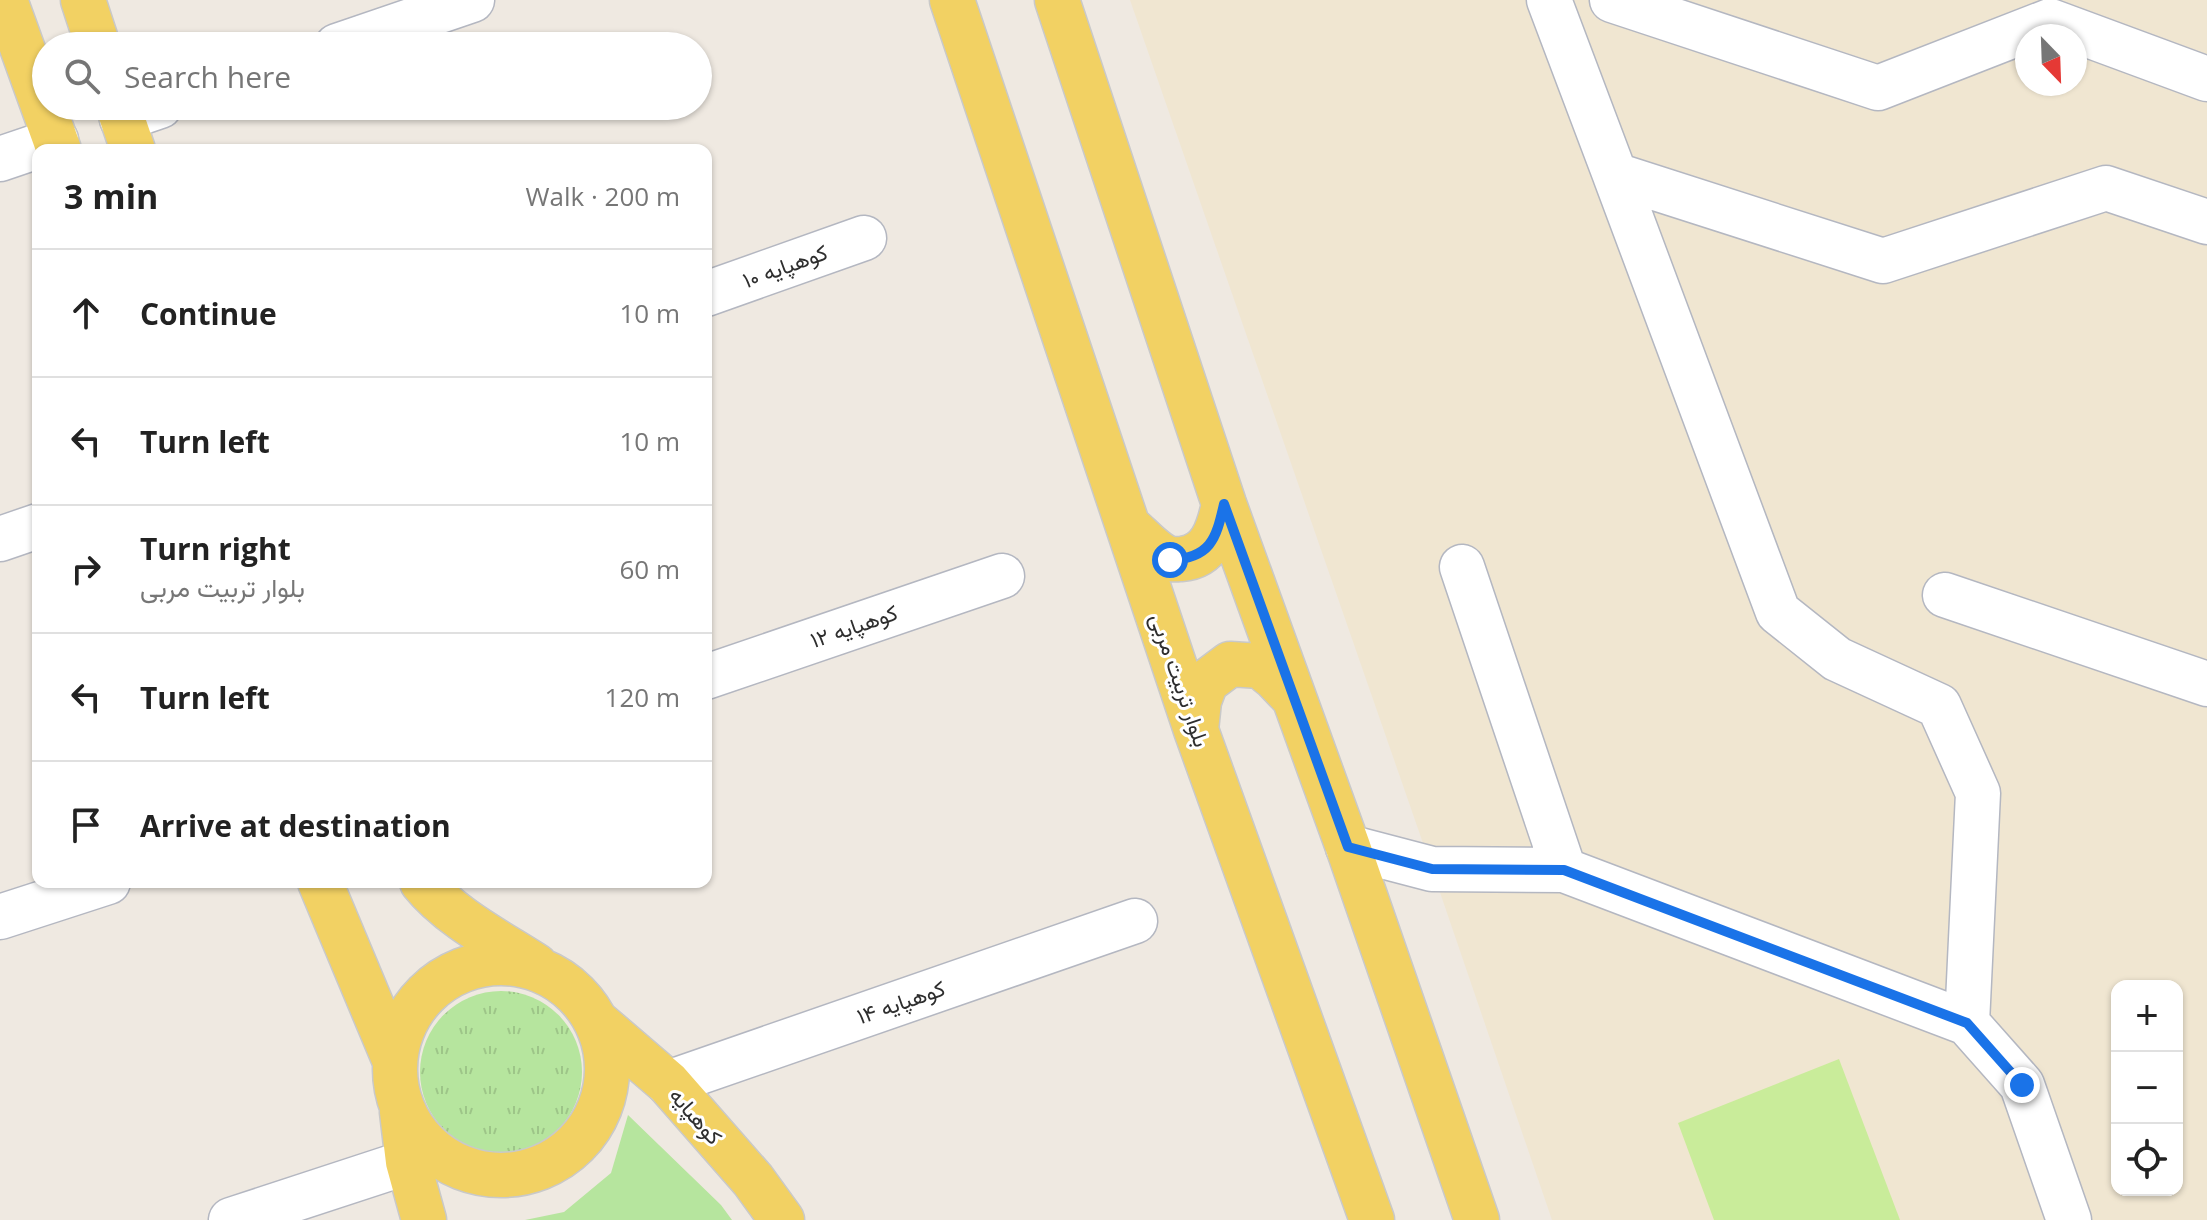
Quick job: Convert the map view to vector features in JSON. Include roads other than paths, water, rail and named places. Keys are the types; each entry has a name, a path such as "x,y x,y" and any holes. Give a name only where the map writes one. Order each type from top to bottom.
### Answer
{"main road":[{"path":"5,0 32,75"},
{"path":"83,0 93,32"},
{"name":"بلوار تربیت مربی","path":"952,0 1196,730 1372,1220"},
{"path":"1057,0 1224,504 1348,847 1477,1220"},
{"path":"48,120 57,144"},
{"path":"1129,527 1170,560 1189,559 1209,546 1219,528 1224,504"},
{"path":"1196,730 1199,701 1206,682 1230,664 1260,666 1294,698"},
{"path":"323,888 394,1059"},
{"path":"402,1110 420,1138 446,1160 477,1173 511,1175 544,1166 572,1148 594,1122 606,1089 607,1056 598,1023 585,1003 569,986 468,923 426,888"},
{"path":"424,1220 408,1162 402,1110 395,1085 394,1059 402,1027 419,999 445,978 475,965 508,962 540,969 569,986"},
{"name":"کوهپایه","path":"598,1023 668,1083 753,1180 782,1220"}],"street":[{"path":"378,32 472,0"},
{"path":"1549,0 1778,612 1837,659 1939,706 1978,793 1967,1023"},
{"path":"1612,0 1878,88 2050,21 2207,79"},
{"path":"0,159 32,151"},
{"path":"1615,175 1883,261 2106,188 2207,222"},
{"name":"کوهپایه ۱۰","path":"712,292 864,238"},
{"path":"0,539 32,528"},
{"path":"1462,567 1564,870"},
{"name":"کوهپایه ۱۲","path":"712,675 1002,576"},
{"path":"1945,595 2207,684"},
{"path":"1348,847 1432,869 1564,870 1967,1023 2022,1085 2069,1220"},
{"path":"0,917 89,888"},
{"name":"کوهپایه ۱۴","path":"668,1083 1135,921"},
{"path":"231,1220 408,1162"}]}
